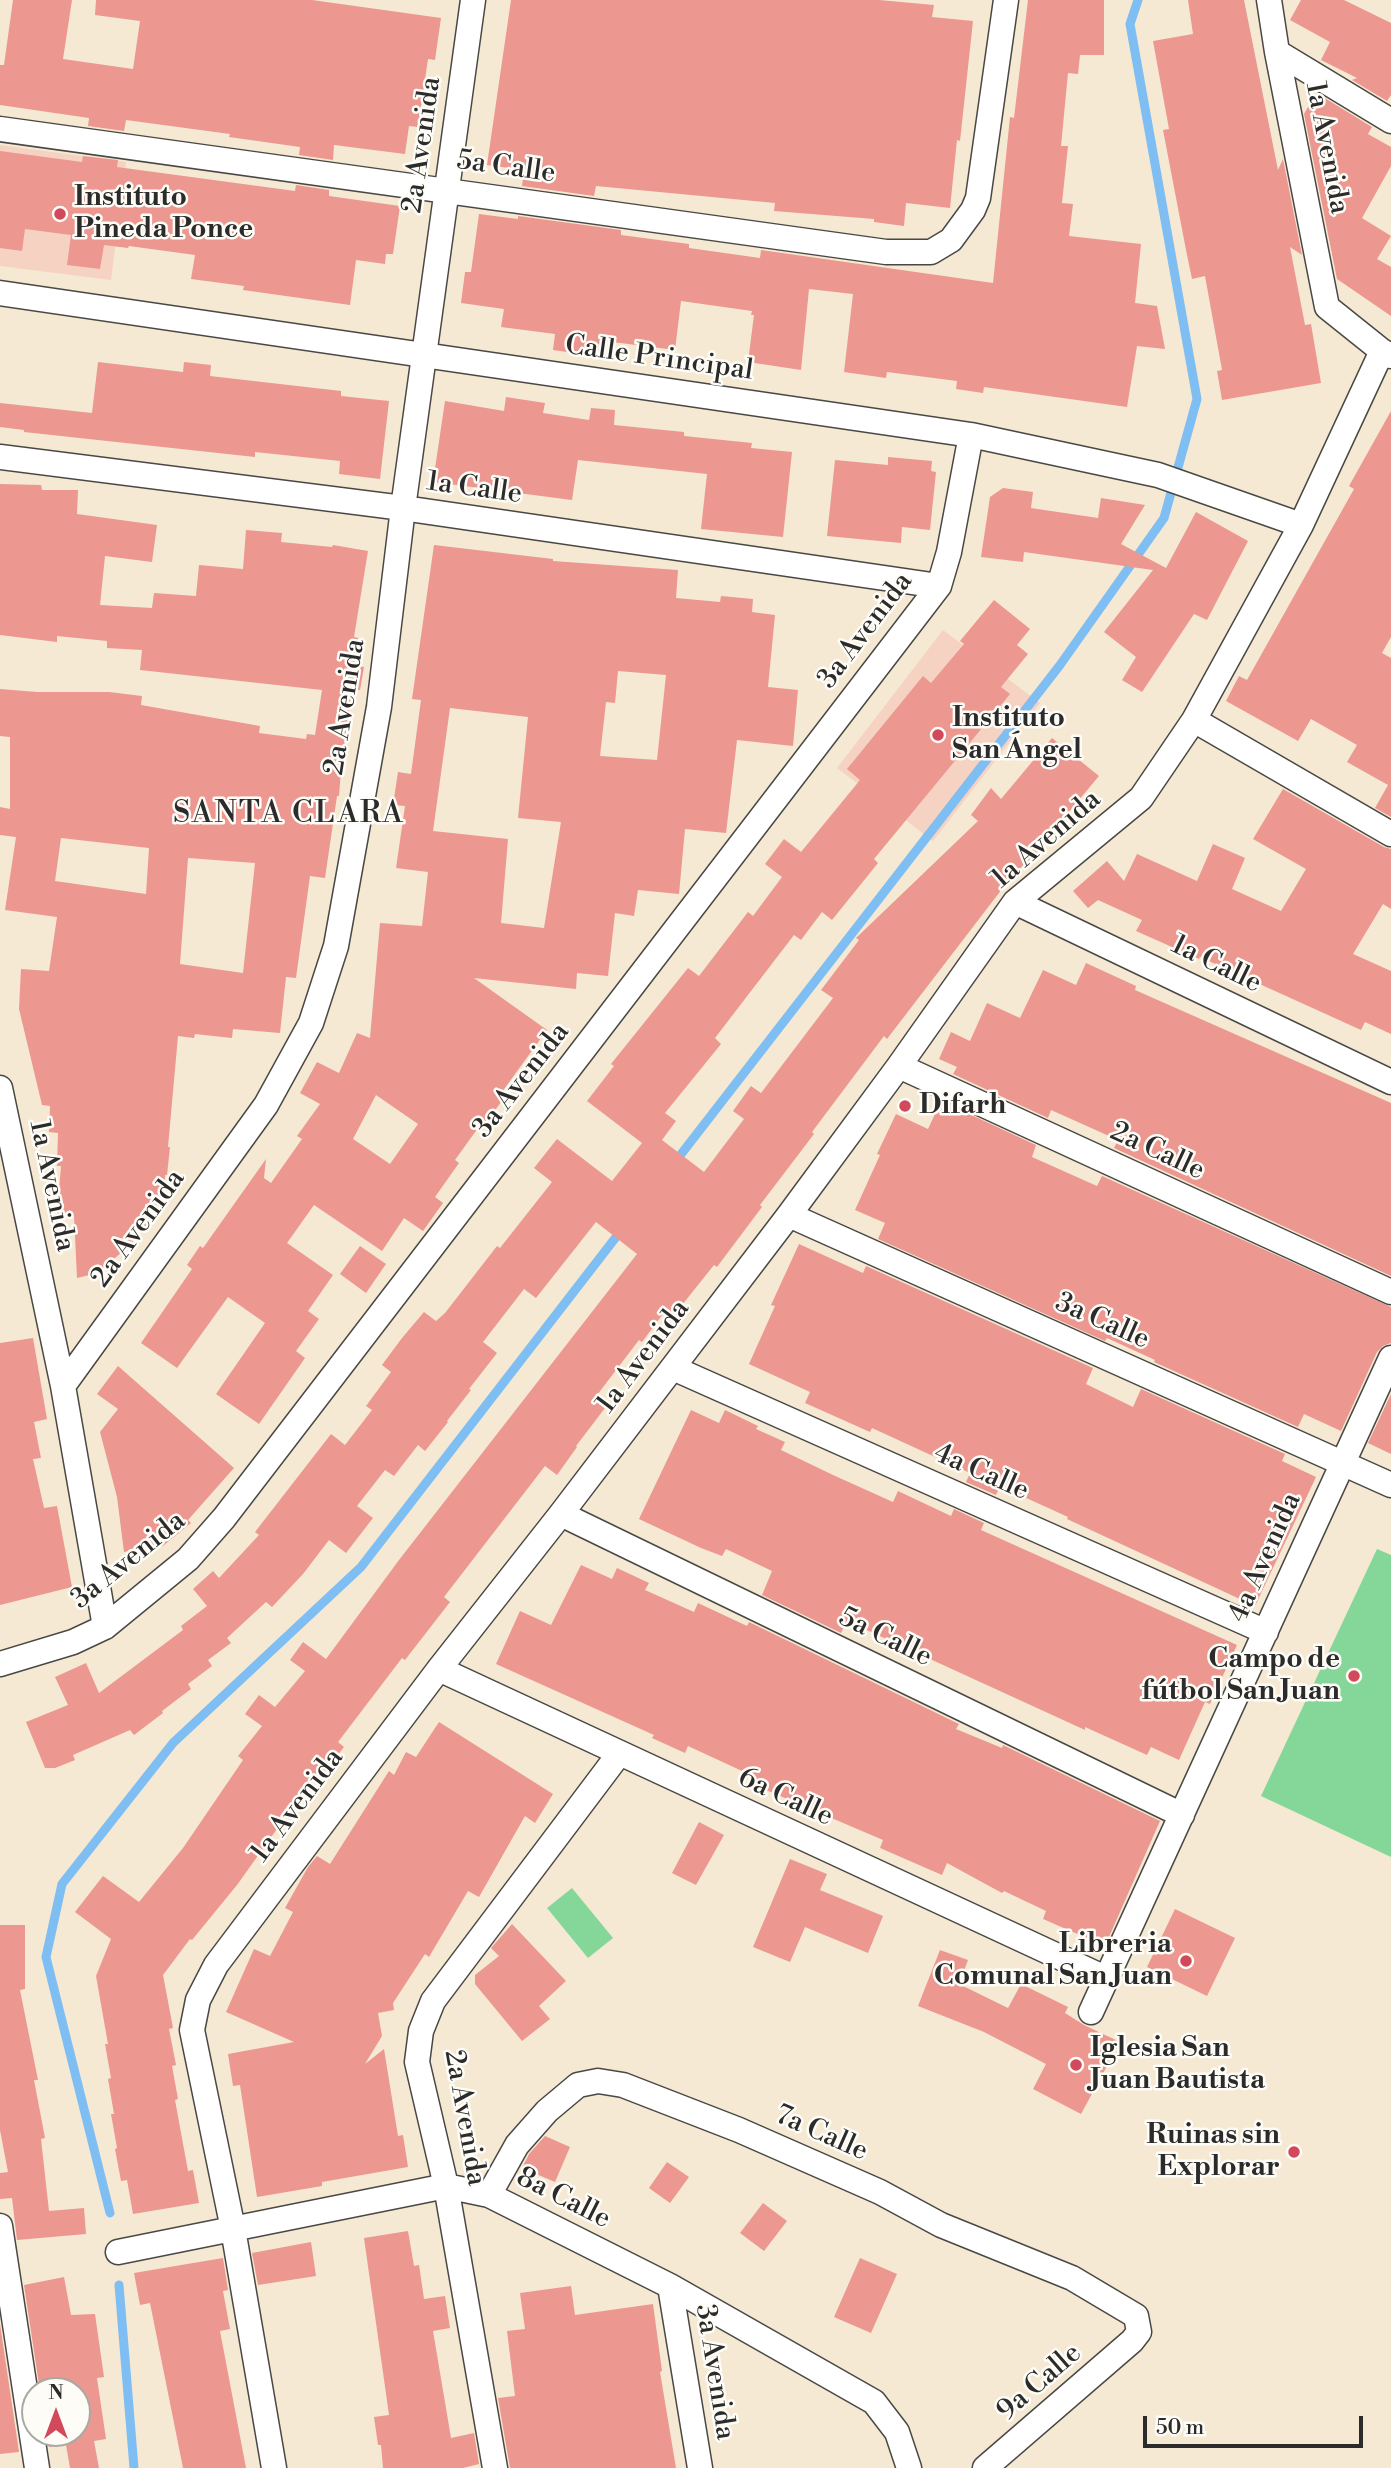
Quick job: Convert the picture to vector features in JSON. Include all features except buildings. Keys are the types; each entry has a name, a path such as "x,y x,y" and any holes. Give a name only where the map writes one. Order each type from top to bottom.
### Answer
{"street":[{"name":"2a Avenida","path":"63,1386 265,1105 311,1023 336,946 379,708 403,508 473,0"},
{"name":"5a Calle","path":"0,129 886,252 931,252 951,240 973,210 978,198 1006,0"},
{"name":"1a Avenida","path":"274,2468 233,2229 192,2030 198,2000 216,1965 439,1669 789,1215 1015,902 1141,798 1194,720 1301,526 1386,353 1327,307 1269,0"},
{"path":"1277,52 1391,121"},
{"name":"Calle Principal","path":"0,293 971,435 1158,475 1196,491 1301,526"},
{"name":"3a Avenida","path":"0,1664 73,1642 105,1626 188,1559 225,1518 939,586 949,552 971,435"},
{"name":"1a Calle","path":"0,457 403,508 939,586"},
{"path":"1194,720 1391,834"},
{"name":"1a Calle","path":"1015,902 1391,1082"},
{"name":"2a Calle","path":"899,1066 1391,1292"},
{"name":"1a Avenida","path":"0,1088 63,1386 105,1626"},
{"name":"3a Calle","path":"789,1215 1391,1485"},
{"name":"4a Avenida","path":"1091,2012 1391,1358"},
{"name":"4a Calle","path":"673,1368 1266,1632"},
{"name":"5a Calle","path":"561,1514 1182,1815"},
{"name":"6a Calle","path":"439,1669 619,1755 1107,1979"},
{"name":"2a Avenida","path":"495,2468 446,2186 417,2062 421,2031 433,2001 619,1755"},
{"name":"7a Calle","path":"489,2195 517,2145 547,2111 578,2085 598,2081 623,2085 739,2130 880,2192 941,2225 1072,2278 1136,2316 1139,2332 1132,2341"},
{"name":"8a Calle","path":"118,2252 446,2186 489,2195 670,2286 874,2402 897,2432 909,2468"},
{"path":"0,2226 37,2468"},
{"name":"3a Avenida","path":"670,2286 699,2468"},
{"name":"9a Calle","path":"985,2468 1132,2341"}],"shaded area":[{"name":"Instituto Pineda Ponce","path":"0,145 126,162 111,280 0,266"},
{"name":"Instituto San Ángel","path":"943,630 1040,703 933,841 837,768"}],"green space":[{"name":"Campo de fútbol San Juan","path":"1377,1549 1391,1555 1391,1857 1261,1796"},
{"path":"572,1888 613,1938 588,1958 547,1908"}],"waterway":[{"path":"675,1162 1060,665 1164,518 1197,399 1130,24 1138,0"},
{"path":"110,2213 46,1957 62,1884 173,1743 361,1567 623,1228"},
{"path":"119,2285 134,2468"}],"place":[{"name":"Instituto Pineda Ponce","path":"60,214"},
{"name":"Instituto San Ángel","path":"938,735"},
{"name":"Difarh","path":"905,1106"},
{"name":"Campo de fútbol San Juan","path":"1354,1676"},
{"name":"Libreria Comunal San Juan","path":"1186,1961"},
{"name":"Iglesia San Juan Bautista","path":"1076,2065"},
{"name":"Ruinas sin Explorar","path":"1294,2152"}],"district":[{"name":"SANTA CLARA","path":"289,815"}]}
